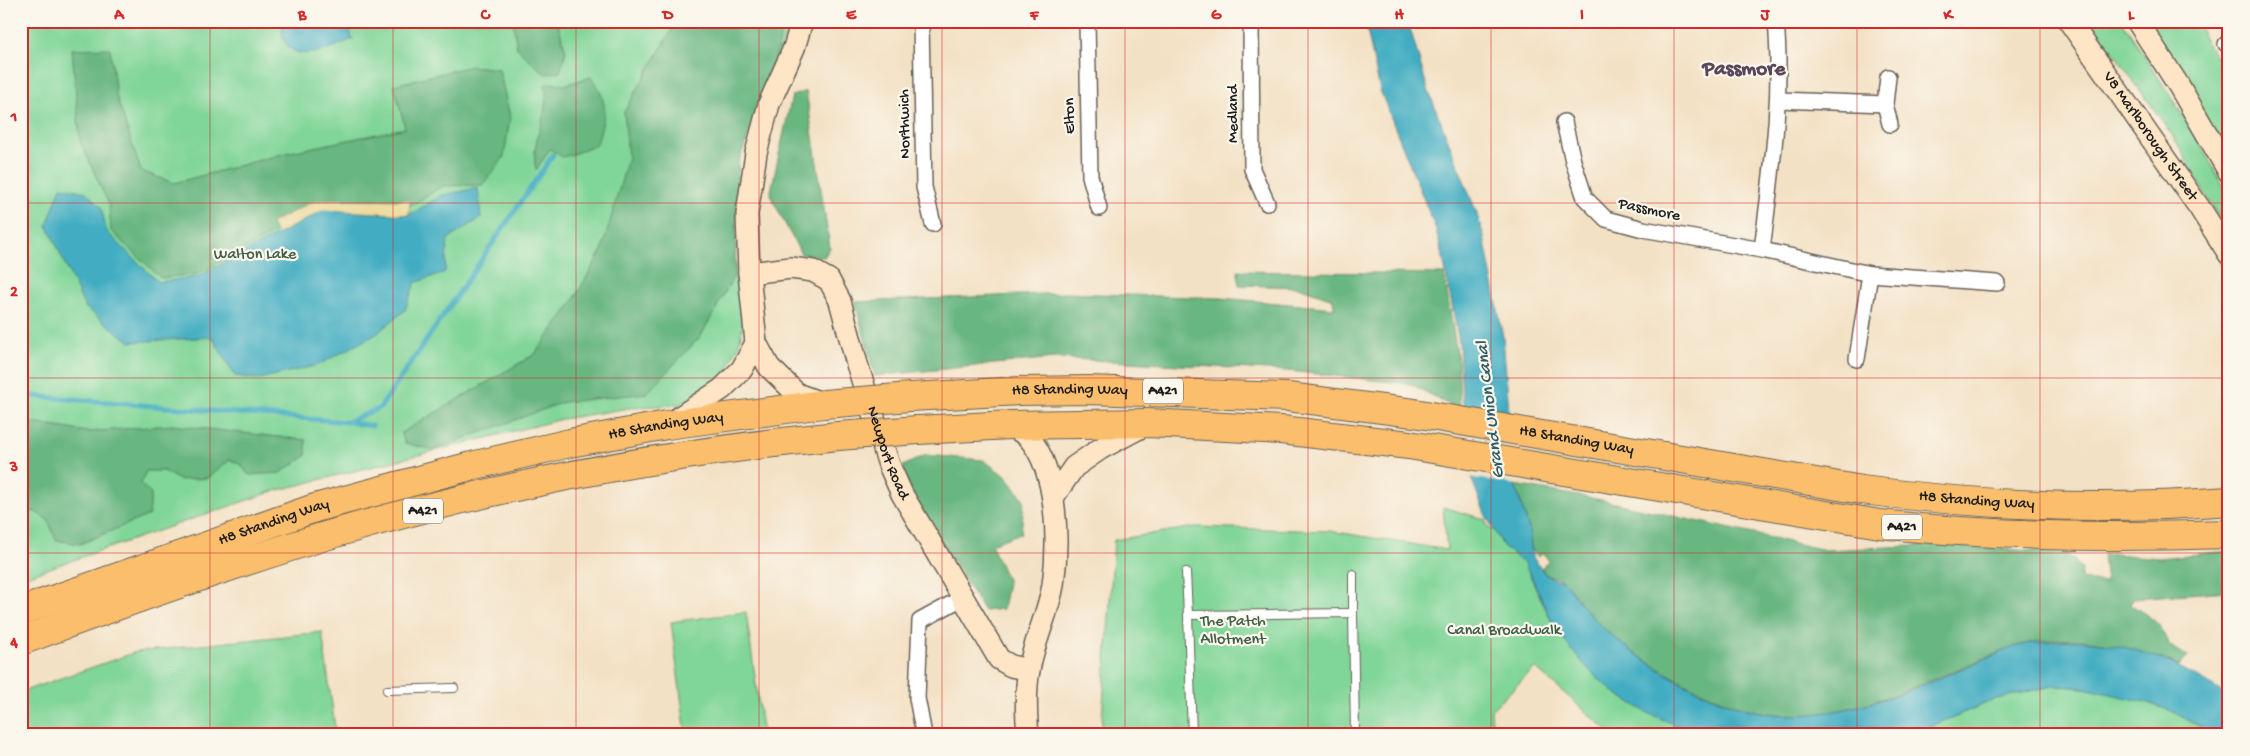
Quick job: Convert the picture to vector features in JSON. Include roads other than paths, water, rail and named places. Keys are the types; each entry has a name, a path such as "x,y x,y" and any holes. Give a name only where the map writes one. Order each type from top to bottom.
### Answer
{"highway":[{"name":"H8 Standing Way","path":"21,611 315,508 471,466 570,443 667,425 824,404 1029,390 1159,391 1288,398 1414,413 1862,490 1935,499 2031,505 2159,506 2229,501"},
{"name":"H8 Standing Way","path":"21,641 149,594 323,537 475,496 563,477 771,442 918,430 1010,425 1148,423 1281,430 1409,445 1880,524 1956,532 2039,536 2229,534"}],"street":[{"path":"802,21 794,48 770,104 756,153 747,214 749,273 756,343 769,367 797,394 824,404"},
{"name":"Northwich","path":"921,21 924,187 933,224"},
{"name":"Elton","path":"1087,21 1090,176 1099,208"},
{"name":"Medland","path":"1251,21 1252,169 1267,203"},
{"path":"1762,250 1778,100 1776,21"},
{"name":"V8 Marlborough Street","path":"2069,21 2201,210 2229,254"},
{"path":"2137,21 2179,86 2229,172"},
{"path":"1888,76 1885,104 1890,124"},
{"path":"1778,100 1885,104"},
{"name":"Passmore","path":"1564,122 1573,161 1585,198 1606,219 1643,229 1762,250 1870,274 1997,283"},
{"name":"Newport Road","path":"749,273 791,268 813,271 829,280 840,301 857,364 890,465 902,494 999,659 1012,666 1029,670"},
{"path":"1857,359 1870,274"},
{"path":"667,425 722,389 742,369 756,343"},
{"path":"1054,496 1074,467 1100,449 1148,423"},
{"path":"1010,425 1029,437 1046,466 1054,496 1055,552 1052,586 1029,670 1026,709 1028,735"},
{"path":"924,735 917,698 920,621 962,598"}],"lane":[{"path":"1186,572 1192,735"},
{"path":"1353,574 1355,735"},
{"path":"1188,615 1353,613"},
{"path":"387,690 454,688"}],"water":[{"path":"285,21 346,21 353,39 318,52 300,53 292,50 284,41 282,32"},
{"name":"Grand Union Canal","path":"1365,21 1408,21 1427,87 1476,211 1484,237 1503,337 1515,485 1529,529 1532,556 1544,573 1556,580 1563,580 1587,612 1604,629 1644,660 1716,699 1766,713 1790,715 1827,712 1876,702 1914,689 2010,648 2025,644 2055,641 2101,643 2123,647 2165,661 2205,681 2225,694 2229,698 2229,735 2209,735 2201,727 2171,711 2145,702 2080,687 2052,686 1996,699 1910,735 1698,735 1646,712 1614,692 1592,673 1570,648 1552,622 1524,563 1504,547 1486,516 1472,480 1462,393 1459,342 1443,258 1436,230 1380,90"},
{"name":"Walton Lake","path":"61,187 86,192 101,207 107,232 158,282 197,277 324,210 409,215 443,195 478,188 481,218 448,239 445,272 415,283 405,310 375,335 318,365 259,379 235,376 212,337 130,342 85,307 47,225"}],"waterway":[{"path":"21,395 347,422 380,408 553,155"},
{"path":"348,422 372,426"}],"district":[{"name":"Passmore","path":"1744,70"}],"park label":[{"name":"The Patch Allotment","path":"1233,631"},
{"name":"Canal Broadwalk","path":"1504,631"}]}
